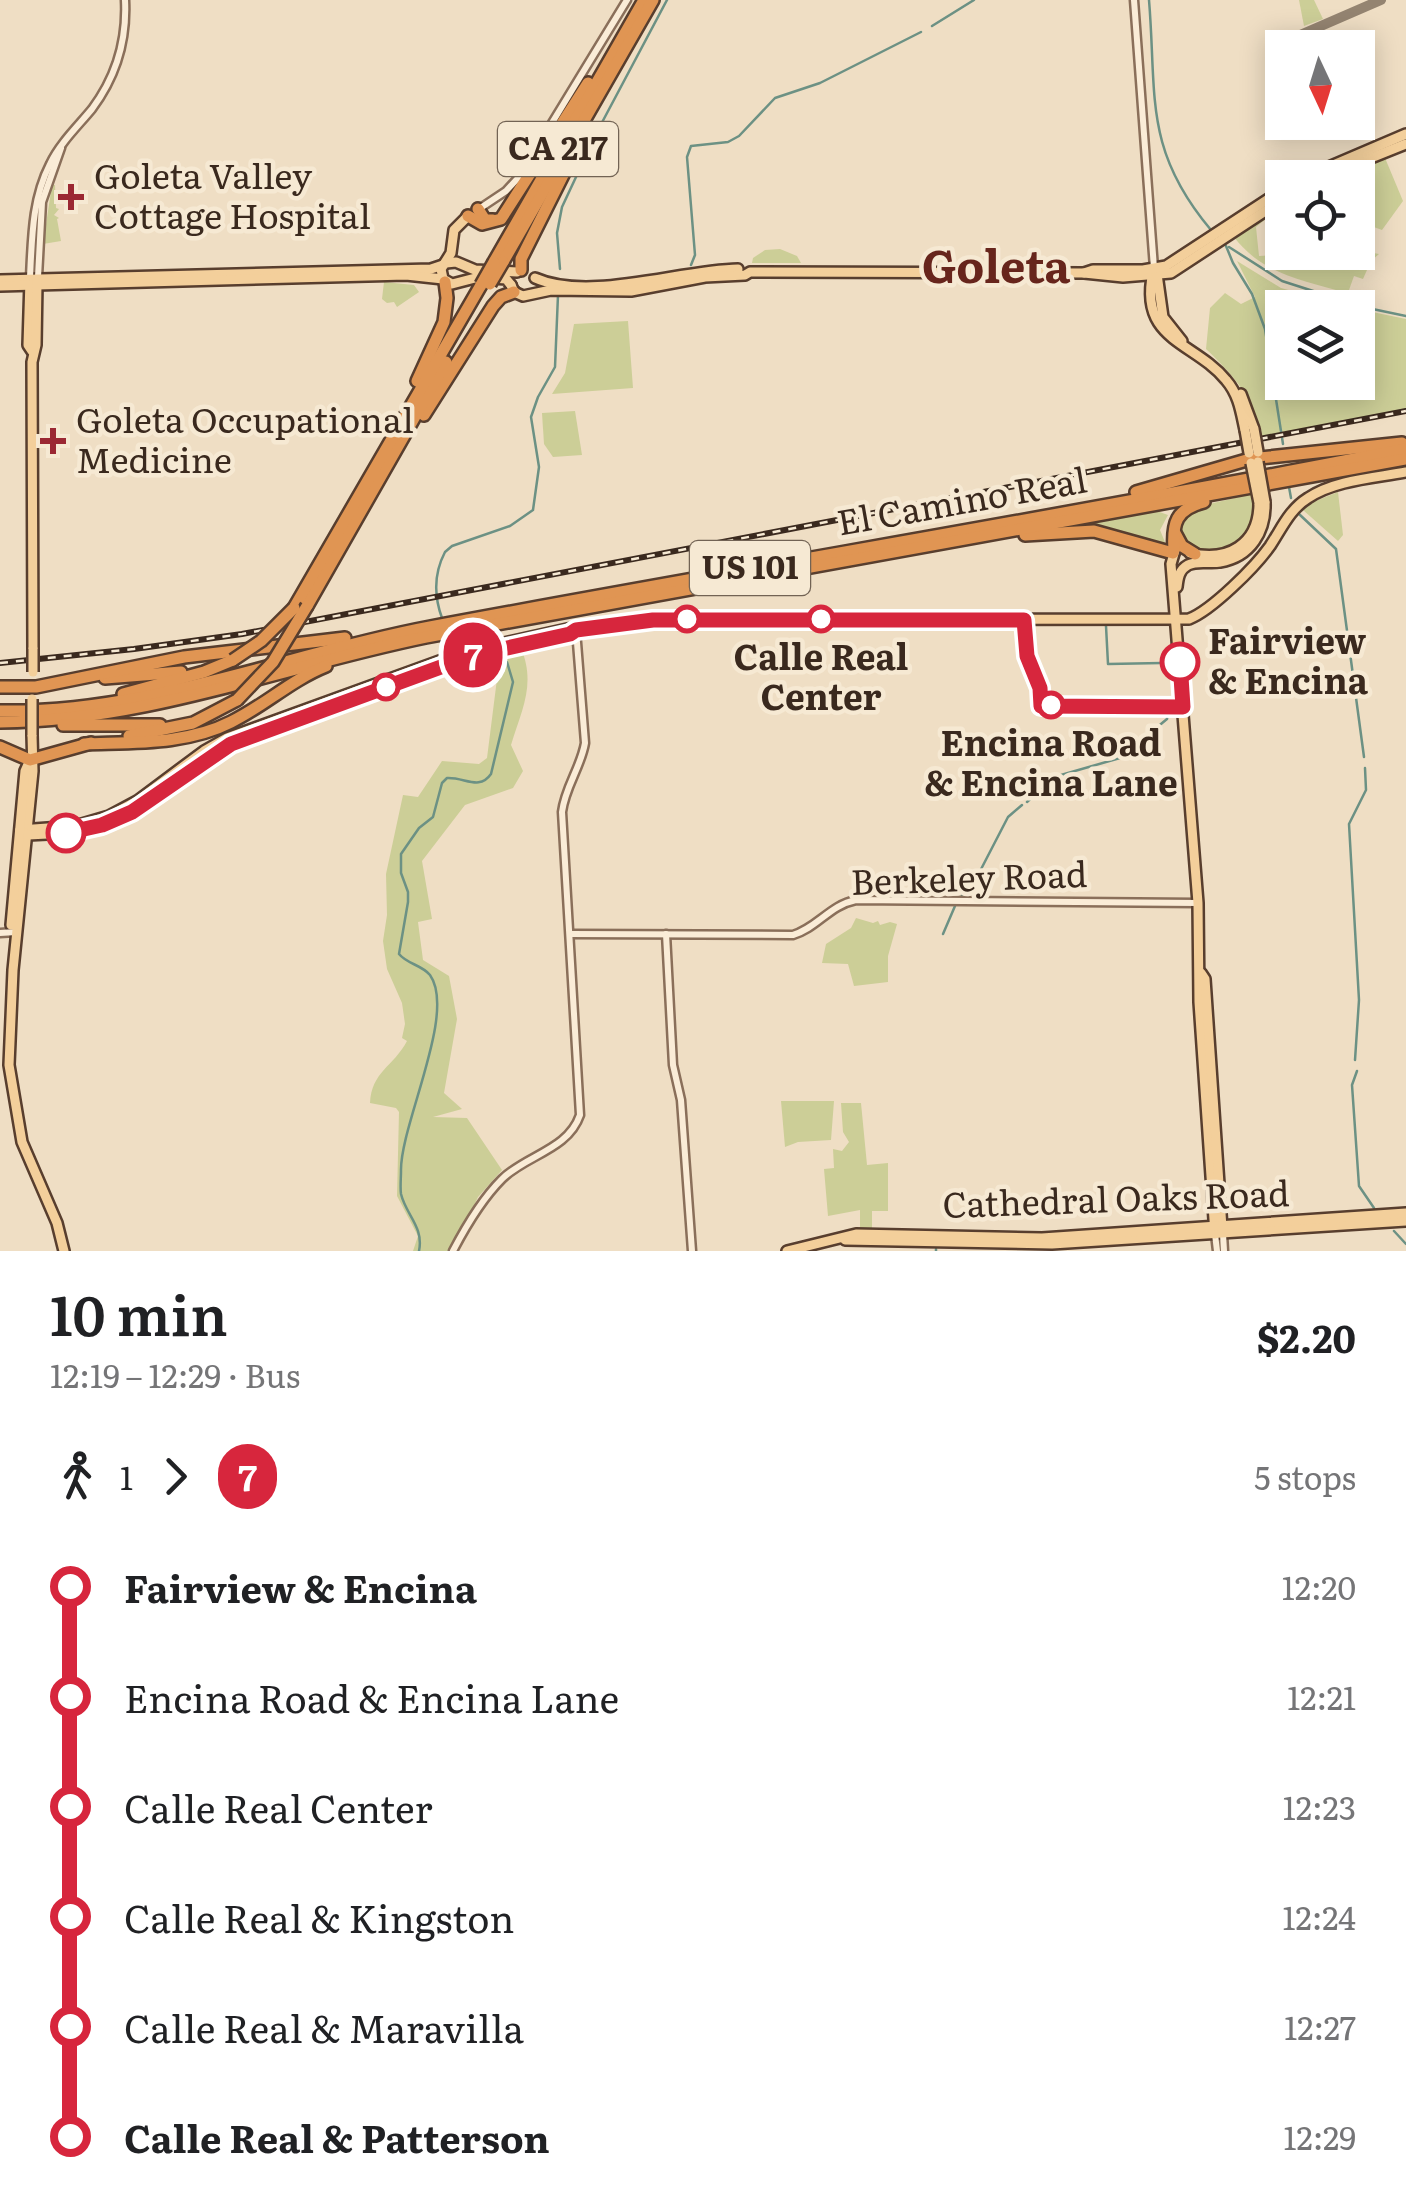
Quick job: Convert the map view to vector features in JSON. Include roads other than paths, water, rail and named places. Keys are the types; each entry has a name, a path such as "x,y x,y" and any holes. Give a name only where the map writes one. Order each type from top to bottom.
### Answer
{"highway":[{"name":"CA 217","path":"627,38 644,0"},
{"name":"CA 217","path":"203,718 236,700 273,662 377,466 627,38 653,0"},
{"path":"469,216 485,220 502,216 562,122 627,38"},
{"path":"519,271 521,259 627,38"},
{"path":"377,466 444,322 444,280"},
{"name":"CA 217","path":"233,660 300,607 376,484 485,285"},
{"path":"376,484 493,306 512,289"},
{"path":"1046,514 1254,458 1406,446"},
{"name":"El Camino Real","path":"1,718 164,693 394,634 440,630 1406,446"},
{"name":"El Camino Real","path":"458,626 1406,459"},
{"path":"966,538 1074,530 1116,535 1172,556 1172,528 1178,515 1194,504 1285,480"},
{"path":"1178,515 1176,538 1195,554"},
{"name":"El Camino Real","path":"1,718 79,717 155,706 366,649 426,637 440,630"},
{"path":"0,688 32,693 71,679 184,658 374,633 394,634"},
{"path":"84,744 175,740 201,734 231,722 322,668 426,637"},
{"path":"71,679 143,677 233,660"},
{"path":"46,710 157,685 233,660"},
{"path":"1,718 21,726 162,725 203,718"},
{"path":"0,747 30,760 84,744 180,727 203,718"}],"main road":[{"path":"1345,160 1406,134"},
{"path":"1366,160 1406,144"},
{"path":"1225,233 1265,203"},
{"path":"34,281 406,275 459,282 479,277 506,280 524,296 551,287 630,284 704,270 1155,274 1171,273 1210,242 1265,210"},
{"path":"444,280 444,264 451,253 454,230 469,216"},
{"path":"459,282 463,275 457,246 469,216"},
{"path":"0,283 431,269 444,264 529,272 551,287"},
{"path":"512,289 512,278 519,271"},
{"path":"1155,274 1158,322 1175,342 1206,361 1224,378 1238,398 1249,430 1262,503 1262,528 1251,545 1232,559 1184,567 1175,594"},
{"path":"531,294 535,278"},
{"path":"34,281 32,734 25,771 26,831 9,932 8,1040 11,1089 22,1142 57,1223 61,1251"},
{"path":"26,831 77,832 113,821 140,808 229,744 469,653 576,630 653,620 1194,617 1263,554 1290,513 1305,499 1328,488 1406,472"},
{"path":"1172,556 1220,556 1242,546 1254,529 1262,503"},
{"path":"1172,556 1209,563"},
{"path":"1172,556 1201,972 1205,979 1219,1230"},
{"name":"Cathedral Oaks Road","path":"1219,1230 1406,1213"},
{"name":"Cathedral Oaks Road","path":"787,1251 864,1234 1042,1238 1406,1221"}],"street":[{"path":"34,281 37,200 48,167 112,76 124,36 125,0"},
{"path":"469,216 506,192 519,177 627,0"},
{"path":"1134,0 1155,274"},
{"path":"1024,620 1027,656 1040,688 1041,706"},
{"path":"453,1251 502,1178 562,1140 577,1123 581,1100 563,805 585,742 576,630"},
{"name":"Berkeley Road","path":"570,934 792,934 808,929 840,904 856,900 1198,903"},
{"path":"666,934 673,1065 681,1100 692,1251"},
{"path":"1219,1230 1220,1251"}],"waterway":[{"path":"560,269 557,233 562,207 667,0"},
{"path":"932,26 974,0"},
{"path":"1149,0 1154,94 1164,147 1189,201 1211,230"},
{"path":"691,265 695,255 687,157 691,146 728,142 739,136 775,98 820,83 921,32"},
{"path":"1226,246 1252,294 1265,329 1283,444"},
{"path":"1229,247 1282,281 1363,307 1406,316"},
{"path":"442,618 436,585 445,552 510,526 533,510 539,467 531,417 555,367 558,295"},
{"path":"1289,487 1291,498"},
{"path":"1299,514 1336,549 1364,757"},
{"path":"1106,626 1108,664 1162,663"},
{"path":"454,637 474,646"},
{"path":"419,1251 417,1228 401,1194 401,1171 432,1042 436,992 430,975 399,954 408,902 401,854 419,828 433,817 442,783 447,778 482,782 491,774 513,682 507,662 486,651"},
{"path":"1027,802 1054,777 1120,758 1167,719 1168,711"},
{"path":"1355,1060 1359,1000 1349,824 1366,790 1365,768"},
{"path":"962,895 978,875 1008,817 1022,805"},
{"path":"943,934 955,906"},
{"path":"1357,1071 1352,1085 1359,1186 1374,1208"},
{"path":"1394,1231 1406,1244"}],"railway":[{"path":"0,663 242,634 1406,411"}],"place":[{"name":"Goleta Valley Cottage Hospital","path":"71,197"},
{"name":"Goleta Occupational Medicine","path":"53,441"},
{"name":"Calle Real Center","path":"821,619"},
{"name":"Fairview & Encina","path":"1180,662"},
{"name":"Encina Road & Encina Lane","path":"1051,705"}],"district":[{"name":"Goleta","path":"996,267"}]}
